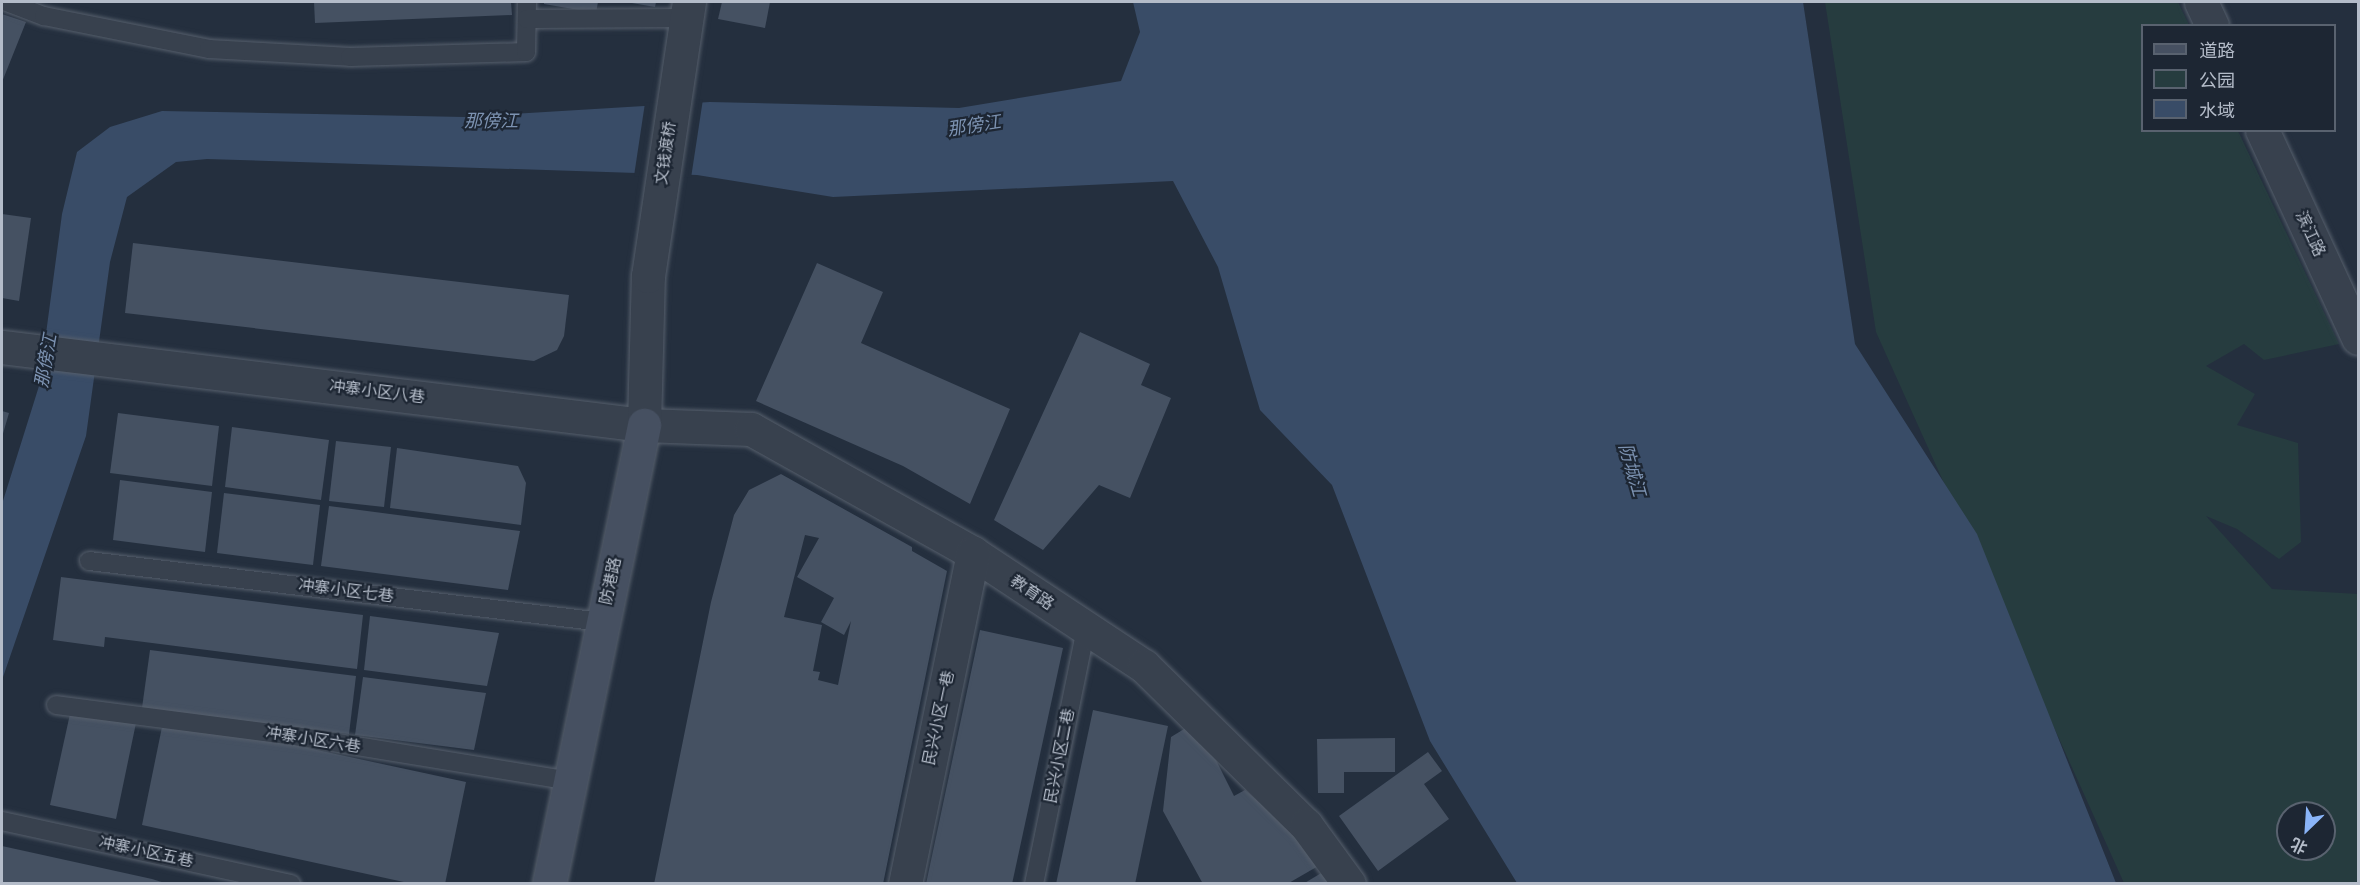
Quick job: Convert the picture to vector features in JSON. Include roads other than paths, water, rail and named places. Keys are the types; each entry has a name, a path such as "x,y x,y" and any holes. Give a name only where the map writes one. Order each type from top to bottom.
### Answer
{"street":[{"path":"2201,2 2211,24"},
{"name":"文钱渡桥","path":"648,276 686,16"},
{"name":"滨江路","path":"2263,132 2358,338"},
{"name":"防港路","path":"549,884 644,425 648,276"},
{"name":"冲寨小区八巷","path":"14,348 644,425"},
{"name":"教育路","path":"644,425 751,429 973,553 1144,666 1306,825 1349,884"},
{"name":"民兴小区一巷","path":"905,884 973,553"}],"lane":[{"path":"7,2 44,16 209,49 350,57 526,52 527,10 686,16"},
{"name":"冲寨小区七巷","path":"89,561 603,622"},
{"name":"民兴小区二巷","path":"1034,884 1086,628"},
{"name":"冲寨小区六巷","path":"56,705 296,736 570,781"},
{"name":"冲寨小区五巷","path":"2,821 291,884"}],"water":[{"path":"1133,2 1803,2 1855,344 1977,534 2116,883 1517,883 1430,741 1332,485 1260,410 1218,267 1173,181 833,197 697,175 207,159 176,162 127,197 110,262 86,436 2,680 2,504 39,386 62,214 77,152 110,127 162,111 464,117 710,102 959,108 1121,81 1140,32"}],"water label":[{"name":"那傍江","path":"491,121"},
{"name":"那傍江","path":"974,126"},
{"name":"那傍江","path":"46,361"},
{"name":"防城江","path":"1632,470"}]}
